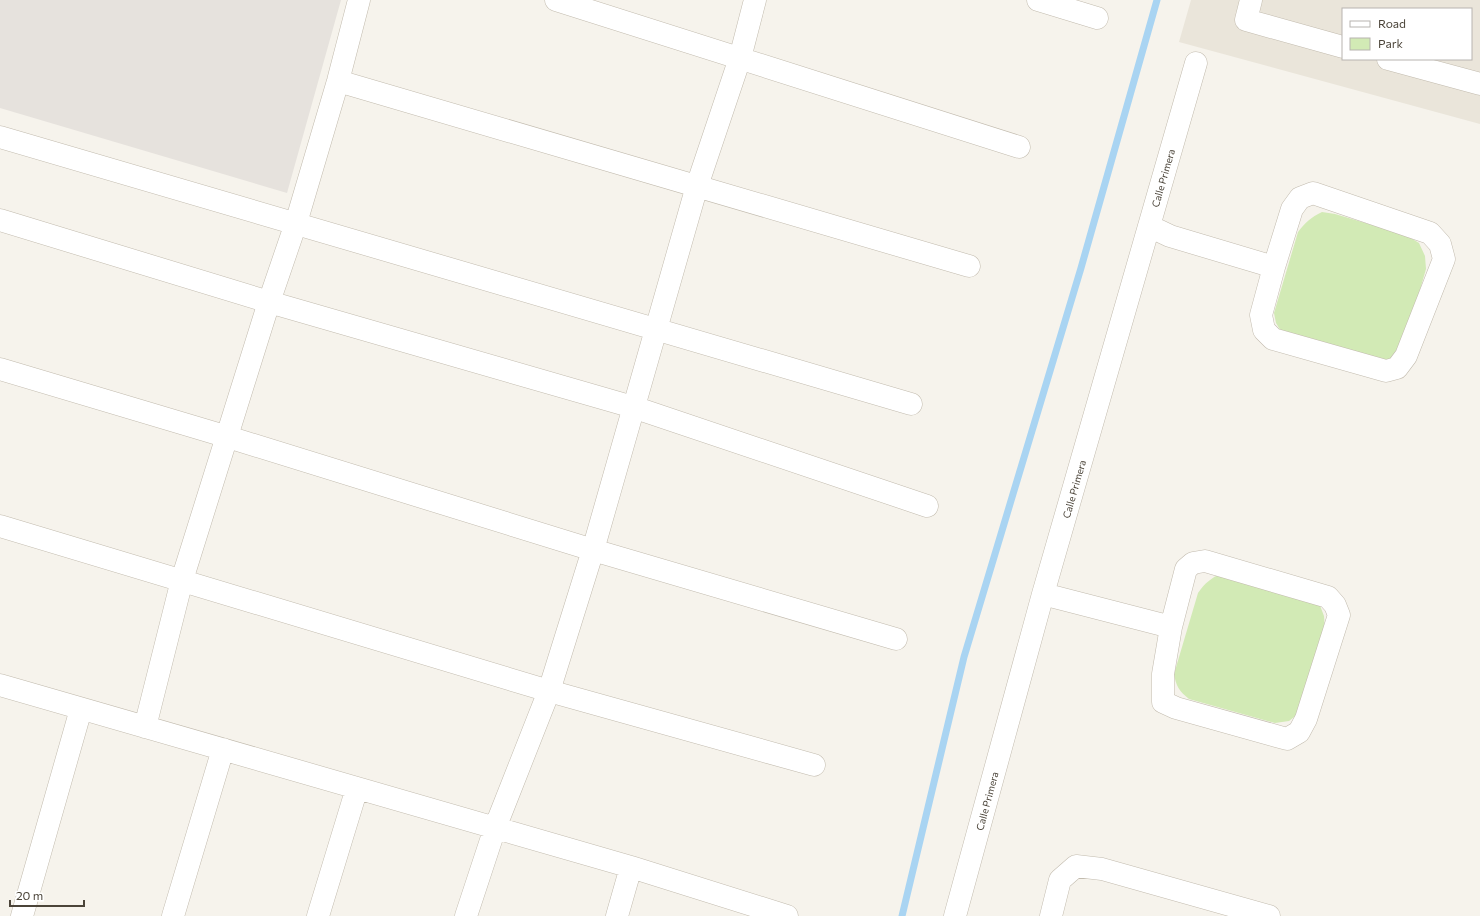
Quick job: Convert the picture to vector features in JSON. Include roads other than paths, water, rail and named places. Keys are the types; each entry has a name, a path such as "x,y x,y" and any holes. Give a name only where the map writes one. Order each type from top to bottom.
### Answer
{"street":[{"path":"145,727 182,580 269,302 296,223 338,81 359,0"},
{"path":"556,0 1019,147"},
{"path":"466,916 495,828 549,691 593,550 697,186 740,58 755,0"},
{"path":"1038,0 1097,18"},
{"path":"1251,0 1246,20 1342,47"},
{"path":"1392,60 1480,84"},
{"name":"Calle Primera","path":"955,916 1043,594 1196,63"},
{"path":"338,81 969,266"},
{"path":"0,137 911,404"},
{"path":"1313,192 1430,233 1440,244 1444,259 1406,356 1397,368 1386,371 1273,339 1264,330 1261,315 1274,267 1292,209 1300,198 1313,192"},
{"path":"0,220 269,302 634,407 928,506"},
{"path":"1149,226 1170,236 1274,267"},
{"path":"0,369 228,437 593,550 896,639"},
{"path":"0,526 549,691 814,765"},
{"path":"1205,561 1328,597 1335,605 1339,615 1306,719 1299,732 1287,739 1176,708 1162,702 1163,674 1171,628 1186,569 1193,563 1205,561"},
{"path":"1043,594 1171,628"},
{"path":"0,685 631,867 787,916"},
{"path":"22,916 81,709"},
{"path":"173,916 223,749"},
{"path":"318,916 357,788"},
{"path":"1051,916 1060,880 1076,866 1102,869 1269,916"},
{"path":"616,916 631,867"}],"waterway":[{"path":"902,916 964,657 1081,268 1157,0"}]}
